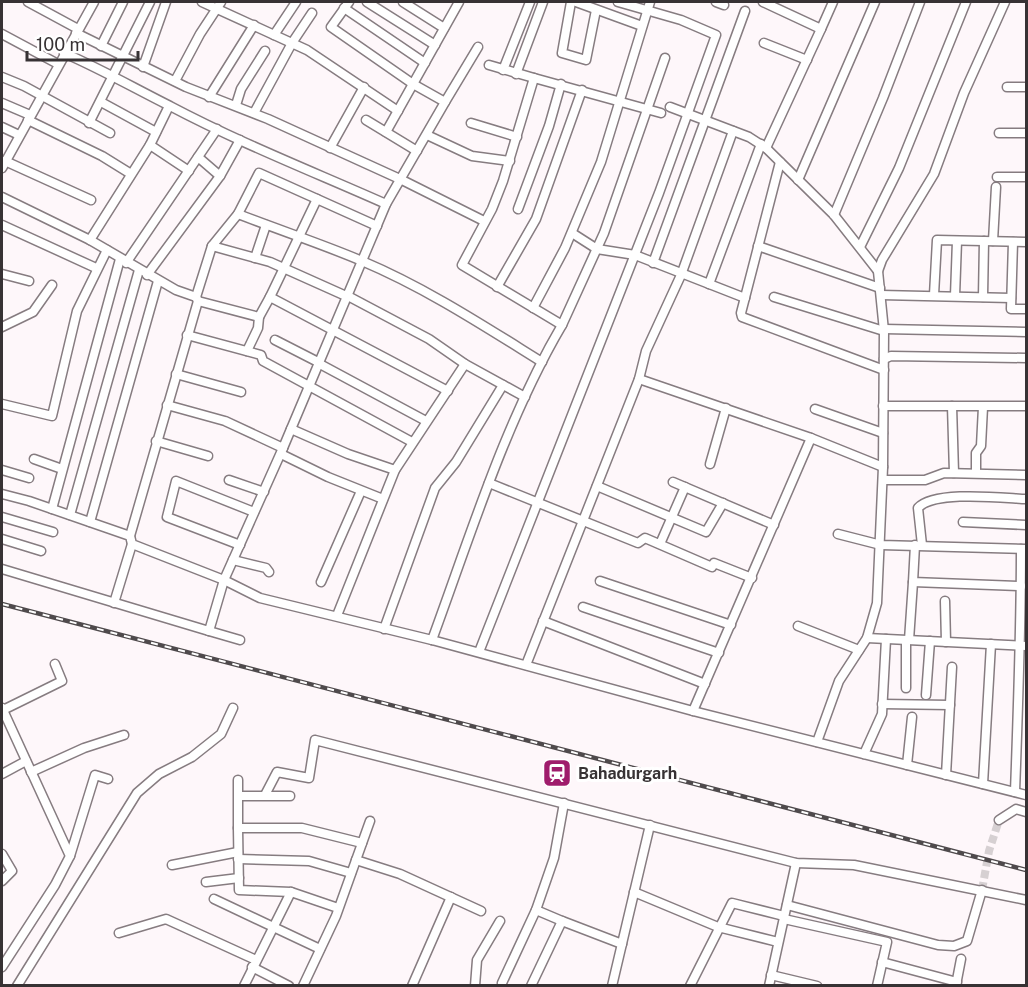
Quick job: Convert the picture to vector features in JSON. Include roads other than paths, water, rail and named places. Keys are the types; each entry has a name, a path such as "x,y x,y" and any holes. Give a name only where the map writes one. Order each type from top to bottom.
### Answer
{"street":[{"path":"28,2 122,57 209,97 236,105 402,180 484,221"},
{"path":"91,200 3,166 94,2"},
{"path":"101,46 123,2"},
{"path":"89,123 150,2"},
{"path":"143,66 166,2"},
{"path":"202,2 219,5 316,55 398,111"},
{"path":"274,35 296,2"},
{"path":"367,2 435,45"},
{"path":"404,2 444,28"},
{"path":"386,132 459,2"},
{"path":"503,70 530,2"},
{"path":"516,74 543,2"},
{"path":"596,10 586,60 565,56 562,53 574,2 642,26"},
{"path":"479,652 634,255 716,35 681,20 618,2"},
{"path":"533,308 572,233 601,162 650,2"},
{"path":"763,2 821,29"},
{"path":"709,284 764,146 833,2"},
{"path":"798,180 875,2"},
{"path":"834,215 884,98 920,2"},
{"path":"860,247 899,168 966,2"},
{"path":"817,742 839,681 867,638 877,603 883,480 884,370 884,330 879,271 882,260 934,174 964,93 1005,2"},
{"path":"425,63 347,3 331,27 413,84 445,102"},
{"path":"175,81 200,34 219,5"},
{"path":"653,263 745,11"},
{"path":"254,113 292,43 312,13"},
{"path":"209,97 254,25"},
{"path":"2,34 58,64"},
{"path":"764,43 807,60"},
{"path":"209,631 224,580 282,451 386,204 478,47"},
{"path":"236,105 241,89 265,51"},
{"path":"64,53 114,75 169,106 240,140 386,204"},
{"path":"432,640 489,483 525,397 597,249 633,155 646,109 665,58"},
{"path":"489,65 661,113"},
{"path":"2,77 110,133"},
{"path":"534,78 510,161 492,209 462,265 562,325"},
{"path":"518,209 549,126 561,84"},
{"path":"330,148 364,87"},
{"path":"1007,87 1026,87"},
{"path":"497,287 536,219 582,90"},
{"path":"101,102 156,132"},
{"path":"2,103 131,174"},
{"path":"90,240 150,144 169,106"},
{"path":"670,107 733,131 764,146 834,215 879,271"},
{"path":"366,120 417,151"},
{"path":"471,123 517,137"},
{"path":"2,127 19,135"},
{"path":"52,509 123,261 217,129"},
{"path":"526,665 639,379 646,351 681,274 733,131"},
{"path":"999,133 1026,133"},
{"path":"427,135 472,156 510,161"},
{"path":"70,515 143,272 220,176 240,140"},
{"path":"150,144 189,171"},
{"path":"198,157 220,176"},
{"path":"780,162 742,316 884,370"},
{"path":"114,603 156,441 212,246 238,214 259,173 377,226"},
{"path":"983,297 996,182 1026,177"},
{"path":"2,197 90,240 123,261 196,299 259,317"},
{"path":"247,351 258,328 259,317 282,267 317,199"},
{"path":"238,214 362,260 452,306 542,362"},
{"path":"2,225 96,268"},
{"path":"255,258 266,225"},
{"path":"572,233 597,249 634,255 745,298"},
{"path":"934,296 937,240 1026,242"},
{"path":"955,296 957,240"},
{"path":"1013,242 1011,309 1026,309"},
{"path":"212,246 282,267 346,295 429,339 465,364 525,397"},
{"path":"758,246 881,292 1011,298"},
{"path":"2,404 52,416 77,311 96,268 107,250"},
{"path":"2,274 29,280"},
{"path":"90,522 158,280"},
{"path":"2,327 33,312 52,285"},
{"path":"270,297 448,391"},
{"path":"774,297 884,330 1026,332"},
{"path":"187,335 261,355 262,361 307,387 412,442"},
{"path":"275,340 426,421"},
{"path":"884,359 1026,358"},
{"path":"338,613 394,470 465,364"},
{"path":"176,374 241,392"},
{"path":"639,379 811,438 883,467"},
{"path":"384,629 435,488 456,462 503,385"},
{"path":"167,405 225,421 361,491 383,499"},
{"path":"883,406 1026,406"},
{"path":"952,406 954,473"},
{"path":"976,473 976,453 981,446 983,407"},
{"path":"710,464 726,408"},
{"path":"815,409 883,433"},
{"path":"291,429 348,454 394,470"},
{"path":"693,711 811,438"},
{"path":"156,441 208,456"},
{"path":"34,459 62,469"},
{"path":"2,470 30,478"},
{"path":"883,480 925,480 944,473 1026,475"},
{"path":"229,480 264,492"},
{"path":"240,545 167,517 176,482 254,512"},
{"path":"674,482 774,525"},
{"path":"489,483 537,504 584,519 639,543 645,538 712,567 714,563 752,578"},
{"path":"597,486 706,532 723,503"},
{"path":"660,544 685,487"},
{"path":"321,582 361,491"},
{"path":"2,494 90,522 260,598 479,652 693,711 1026,795"},
{"path":"906,688 908,640 918,545 918,508 923,502 945,498 1026,499"},
{"path":"2,517 52,532"},
{"path":"963,522 1026,525"},
{"path":"838,534 881,545 1024,549 1015,792"},
{"path":"2,539 41,551"},
{"path":"233,560 266,568 269,572"},
{"path":"2,568 240,640"},
{"path":"600,581 731,625"},
{"path":"913,582 1021,586"},
{"path":"945,601 946,642"},
{"path":"583,607 719,653"},
{"path":"543,621 705,684"},
{"path":"798,626 859,650"},
{"path":"867,638 1022,646"},
{"path":"864,754 882,714 886,639"},
{"path":"926,695 930,641"},
{"path":"983,784 991,644"},
{"path":"55,664 62,681 2,709 70,856"},
{"path":"945,775 952,667"},
{"path":"882,704 950,705"},
{"path":"17,986 136,793 159,774 192,757 221,734 233,708"},
{"path":"907,765 912,717"},
{"path":"2,732 11,728"},
{"path":"31,772 84,748 124,735"},
{"path":"265,795 277,772 309,778 315,740 796,863 854,865 1026,900"},
{"path":"2,774 26,761"},
{"path":"2,968 55,885 70,856 95,775 108,779"},
{"path":"238,780 239,890 291,892 339,908"},
{"path":"239,796 290,796"},
{"path":"502,982 536,910 554,858 564,803"},
{"path":"999,820 1016,810 1026,812"},
{"path":"303,986 339,908 370,821"},
{"path":"612,986 650,825"},
{"path":"238,828 302,828 362,843"},
{"path":"2,854 12,871 2,881"},
{"path":"172,865 238,856 309,861 351,873"},
{"path":"356,860 400,874 481,911"},
{"path":"769,986 796,863"},
{"path":"206,882 238,878"},
{"path":"787,905 938,945 954,946 967,941 982,890"},
{"path":"244,986 291,892"},
{"path":"634,892 718,927 778,942"},
{"path":"412,986 451,897"},
{"path":"214,899 320,949"},
{"path":"690,986 732,903 784,918 887,942 877,986"},
{"path":"536,910 622,944"},
{"path":"119,933 165,919 254,963 289,986"},
{"path":"475,986 477,960 500,921"},
{"path":"531,986 562,921"},
{"path":"882,962 956,984 962,959"},
{"path":"771,975 817,986"}],"tunnel":[{"path":"982,890 989,851 999,820"}],"railway":[{"path":"2,604 1026,870"}],"place":[{"name":"Bahadurgarh","path":"557,773"}]}
